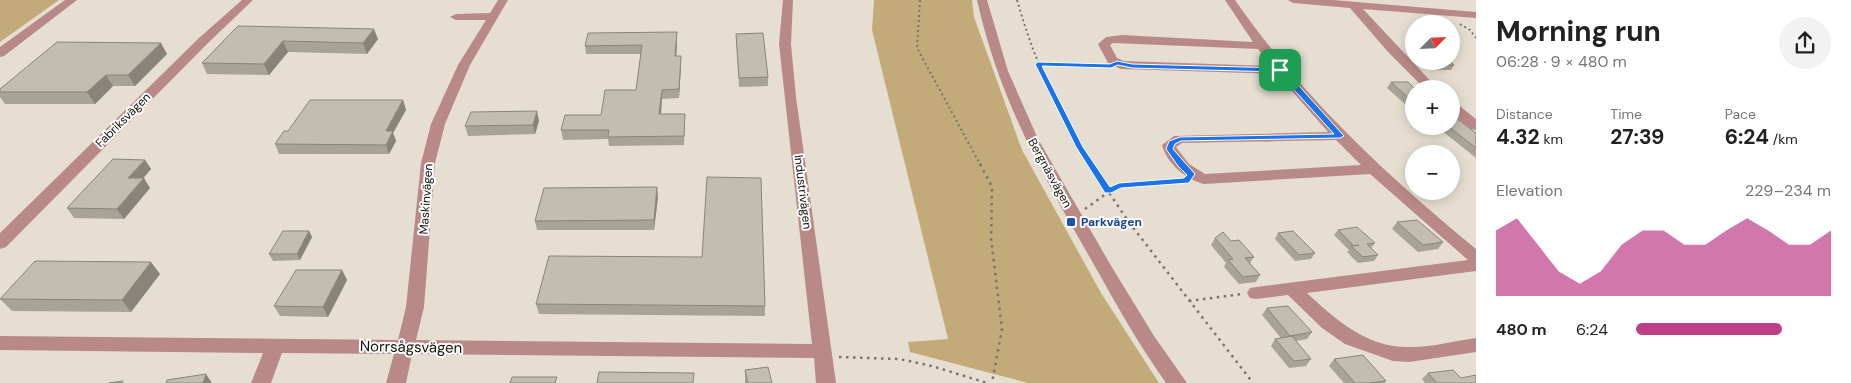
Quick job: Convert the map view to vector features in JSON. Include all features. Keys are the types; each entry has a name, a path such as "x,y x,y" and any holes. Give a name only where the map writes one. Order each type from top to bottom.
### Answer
{"street":[{"path":"0,53 72,0"},
{"name":"Fabriksvägen","path":"0,243 203,41 248,0"},
{"name":"Maskinvägen","path":"396,383 416,298 428,163 438,124 464,65 503,0"},
{"name":"Industrivägen","path":"788,0 785,44 790,97 826,383"},
{"name":"Bergnäsvägen","path":"982,0 987,25 1007,87 1035,148 1146,338 1177,383"},
{"path":"1230,0 1261,46 1280,70 1340,136 1374,169 1476,258"},
{"path":"1293,0 1476,15"},
{"path":"1354,5 1393,50 1423,80"},
{"path":"456,17 493,16"},
{"path":"1261,46 1114,39 1104,44 1112,60 1132,66 1280,70"},
{"path":"1460,113 1476,126"},
{"path":"1340,136 1175,140 1169,145 1181,164 1191,174 1204,179 1374,169"},
{"path":"1256,293 1476,264"},
{"path":"1291,288 1328,322 1351,339 1393,354 1409,355 1476,345"},
{"name":"Norrsågsvägen","path":"0,343 822,351"},
{"path":"261,383 275,346"}],"path":[{"path":"920,0 917,48 992,187 990,238 1002,330 992,383"},
{"path":"1017,0 1038,64 1076,140 1108,191 1189,301 1253,383"},
{"path":"1038,64 1111,66 1117,63"},
{"path":"1072,214 1089,207 1104,197 1108,191 1119,186 1187,181 1191,174"},
{"path":"1189,301 1256,293"},
{"path":"822,351 838,357 900,359 932,366 987,383"}],"shaded area":[{"path":"0,0 59,0 0,42"},
{"path":"874,0 972,0 974,17 1022,150 1101,293 1159,383 1028,383 910,352 908,342 948,339 872,30"}],"building":[{"path":"238,26 374,29 363,43 283,41 264,64 202,63"},
{"path":"677,32 675,56 681,56 679,89 662,90 659,114 685,114 684,136 608,137 609,130 561,130 565,115 601,115 605,90 636,90 642,45 585,46 588,33"},
{"path":"763,33 768,77 739,78 736,34"},
{"path":"57,42 161,43 128,75 106,75 87,92 0,92 0,89"},
{"path":"1391,82 1405,82 1405,95"},
{"path":"310,100 403,100 386,131 393,131 386,145 275,144 284,131 288,131"},
{"path":"537,111 533,125 465,126 471,112"},
{"path":"1460,121 1476,133 1476,148 1459,135"},
{"path":"113,159 145,160 128,178 144,178 117,209 67,208"},
{"path":"707,177 761,178 765,306 536,304 549,256 702,257"},
{"path":"657,187 654,220 535,221 544,188"},
{"path":"1417,220 1443,242 1423,245 1397,222"},
{"path":"1357,227 1375,243 1367,244 1378,255 1363,257 1351,246 1354,246 1338,230"},
{"path":"283,231 309,231 297,254 269,254"},
{"path":"1293,231 1315,253 1299,255 1278,233"},
{"path":"1223,232 1231,241 1239,240 1254,257 1245,258 1260,275 1243,277 1228,260 1233,259 1215,238"},
{"path":"35,261 151,262 122,300 0,299"},
{"path":"296,270 342,270 323,307 274,306"},
{"path":"1288,306 1312,332 1290,336 1267,308"},
{"path":"1292,336 1311,359 1294,361 1275,339"},
{"path":"1363,355 1386,381 1355,383 1334,359"},
{"path":"768,367 772,383 748,383 745,370"},
{"path":"1453,370 1461,378 1476,375 1476,383 1437,383 1428,373"},
{"path":"599,372 694,373 693,383 597,383"},
{"path":"206,374 203,383 166,383 167,380"},
{"path":"512,377 557,377 555,383 510,383"}],"place":[{"name":"Parkvägen","path":"1071,222"}],"route":[{"path":"1117,63 1132,66 1280,70 1340,136 1175,140 1169,145 1170,149 1191,174 1187,181 1116,186 1108,191 1064,119 1038,64 1111,66 1117,63"}]}
